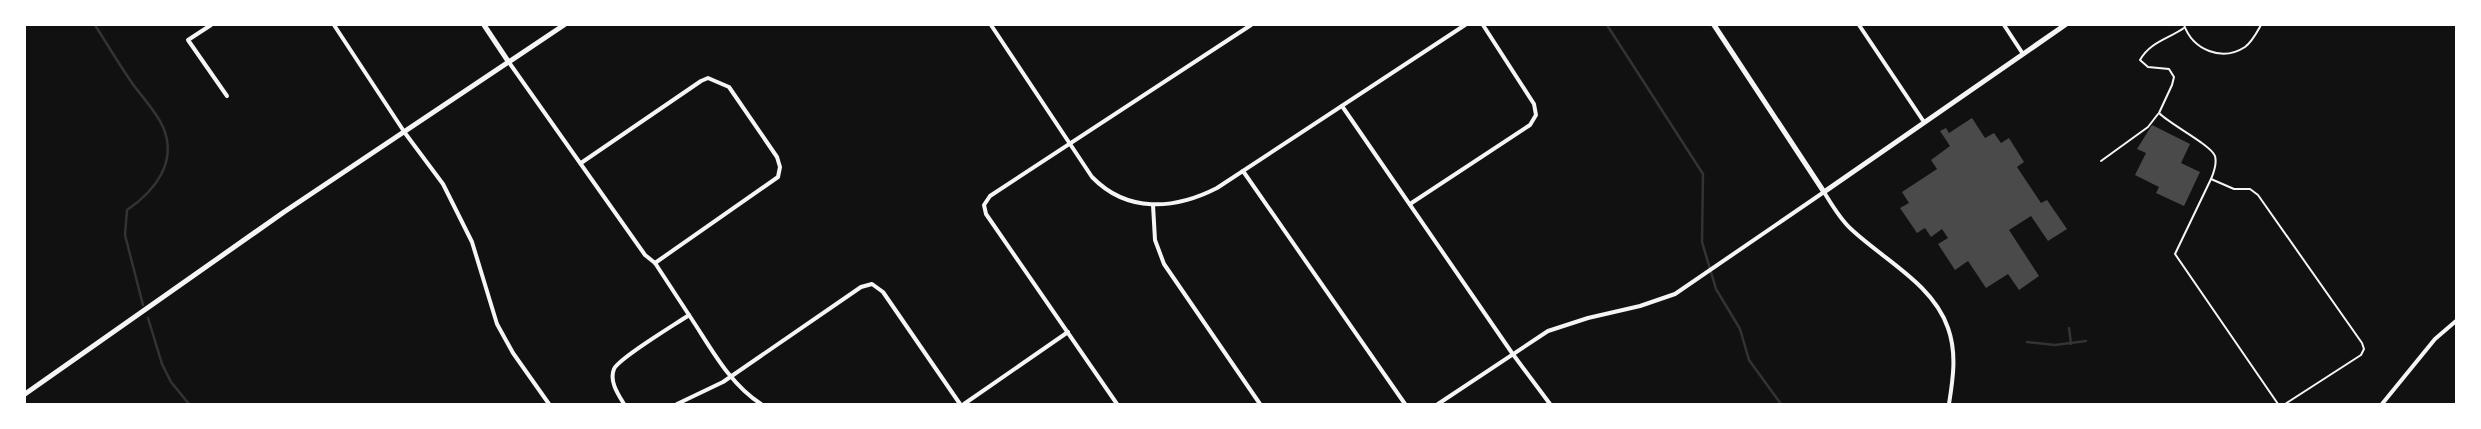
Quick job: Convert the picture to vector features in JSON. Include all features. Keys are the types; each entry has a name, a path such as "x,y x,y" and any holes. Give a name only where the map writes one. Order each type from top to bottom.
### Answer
{"street":[{"path":"211,25 188,40 227,96"},
{"path":"334,25 405,133 443,184 472,242 497,324 513,353 549,404"},
{"path":"484,25 644,255 655,263 731,377 742,390 761,404"},
{"path":"25,394 284,212 405,133 508,61 564,25"},
{"path":"991,25 1083,165 1101,186 1123,199 1152,205 1171,204 1196,198 1243,171 1465,25"},
{"path":"1117,404 986,214 984,204 990,196 1251,25"},
{"path":"1410,204 1530,125 1536,115 1534,104 1483,25"},
{"path":"1714,25 1850,229 1922,288 1937,306 1949,329 1954,356 1950,404"},
{"path":"1859,25 1924,122"},
{"path":"2004,25 2023,54"},
{"path":"1438,404 1548,330 1588,318 1640,306 1674,294 2065,25"},
{"path":"581,163 701,81 708,78 729,88 777,157 780,167 778,177 655,263"},
{"path":"1342,106 1512,353 1550,404"},
{"path":"1243,171 1405,404"},
{"path":"1152,205 1155,240 1164,264 1260,404"},
{"path":"678,404 707,391 731,377 861,287 872,284 883,292 960,404"},
{"path":"624,404 616,392 612,376 618,362 689,315"},
{"path":"2382,404 2435,339 2456,321"},
{"path":"964,404 1068,332"}],"path":[{"path":"2101,161 2148,127 2159,113 2172,86 2174,77 2169,69 2148,67 2140,60 2145,51 2157,42 2171,37 2184,26 2200,46 2211,53 2224,54 2234,52 2246,46 2261,25"},
{"path":"2159,113 2179,130 2208,146 2215,156 2215,168 2211,179 2175,254 2279,404 2285,404 2361,355 2364,349 2258,195 2250,189 2234,188 2211,179"}],"building":[{"path":"1972,118 1985,138 1994,133 2001,143 2009,138 2024,162 2017,167 2041,203 2047,200 2067,229 2048,241 2031,216 2009,230 2039,276 2019,290 2008,274 1986,288 1968,261 1955,270 1938,244 1948,238 1942,229 1931,237 1925,228 1917,233 1900,208 1909,203 1902,192 1937,169 1931,160 1950,146 1940,131 1946,128 1949,133"},
{"path":"2152,125 2190,144 2181,163 2200,172 2184,206 2156,193 2159,187 2135,175 2146,153 2137,149"}],"waterway":[{"path":"95,25 132,83 157,115 167,140 166,164 155,185 127,210 125,235 143,305"},
{"path":"1607,25 1703,174 1702,242 1716,289 1740,329 1749,360 1781,404"},
{"path":"148,318 162,364 171,382 189,404"},
{"path":"2069,328 2071,344"},
{"path":"2027,342 2055,345 2086,341"}]}
